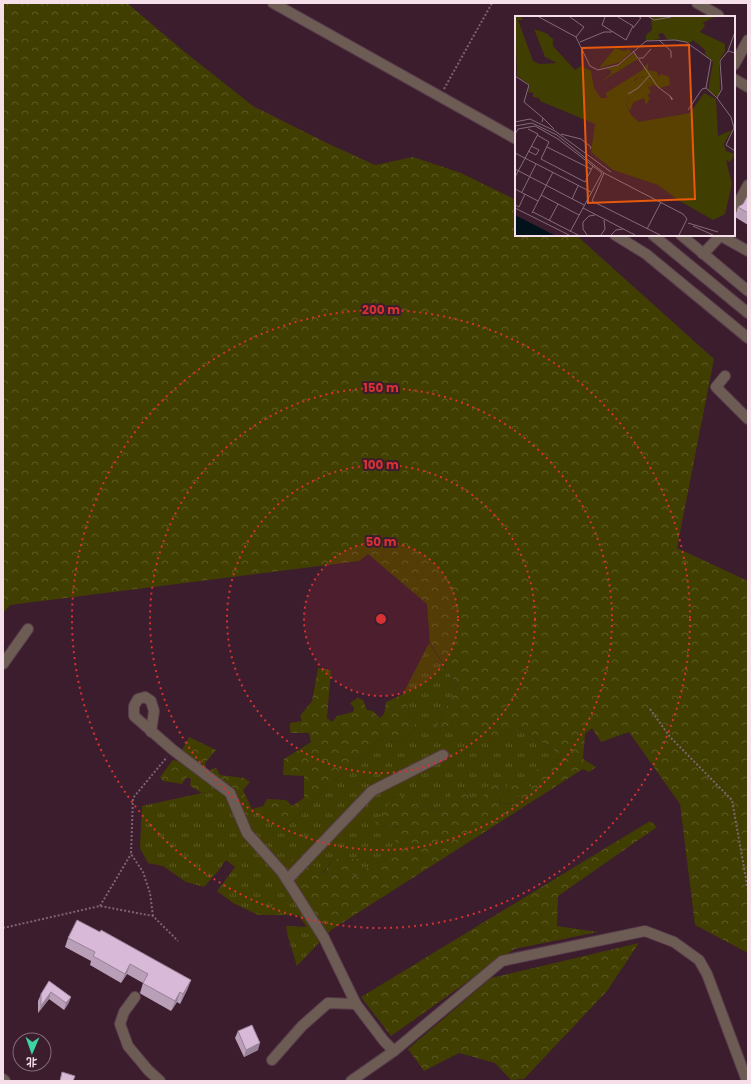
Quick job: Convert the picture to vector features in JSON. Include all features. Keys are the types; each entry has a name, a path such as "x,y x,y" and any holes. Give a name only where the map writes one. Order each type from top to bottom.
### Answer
{"street":[{"path":"273,3 515,138"},
{"path":"697,3 718,16"},
{"path":"735,63 748,40"},
{"path":"735,80 748,87"},
{"path":"735,209 748,185"},
{"path":"617,236 646,254 748,338"},
{"path":"654,236 748,313"},
{"path":"681,236 748,291"},
{"path":"703,254 720,236"},
{"path":"723,236 748,251"},
{"path":"725,376 716,387 748,418"},
{"path":"3,664 28,629"},
{"path":"151,732 230,793 248,833 282,872 324,938 356,1004 384,1041 394,1051"},
{"path":"287,880 372,790 443,754"},
{"path":"351,1081 394,1051 502,961 645,931 674,942 699,960 702,964 747,1081"},
{"path":"135,998 124,1012 120,1024 128,1046 148,1070 160,1081"},
{"path":"272,1060 302,1026 328,1002 356,1004"}],"path":[{"path":"440,97 492,3"},
{"path":"650,709 670,737 732,800 748,890"},
{"path":"100,906 131,854 133,798 173,750"},
{"path":"131,854 143,872 150,893 153,916"},
{"path":"3,928 100,906 153,916 178,941"}],"green space":[{"path":"3,3 127,3 186,53 253,106 375,165 413,157 461,173 515,200 515,236 577,236 714,359 677,548 748,581 748,953 695,925 680,804 629,732 601,742 592,728 585,734 583,759 596,767 589,772 583,769 331,930 322,924 280,856 318,867 322,874 334,859 359,859 360,865 352,875 359,877 370,865 383,862 400,846 395,840 399,826 379,827 375,822 397,794 422,807 436,809 450,798 451,793 464,788 469,798 483,798 485,790 494,778 501,783 499,804 516,803 520,796 510,793 506,783 511,777 531,787 534,781 532,777 535,769 548,771 561,755 518,727 491,741 464,737 454,726 436,729 457,685 430,643 427,604 368,554 359,561 10,605 3,613"},
{"path":"429,643 457,685 436,729 454,726 491,741 518,727 561,755 548,771 534,781 531,787 520,795 516,803 499,804 501,783 483,798 469,798 464,788 436,809 422,807 397,795 379,827 399,826 401,846 383,862 370,865 359,877 352,875 334,859 321,874 322,924 331,930 297,966 286,926 307,927 298,915 258,915 233,903 217,891 235,867 226,860 204,887 186,882 163,866 148,863 140,848 142,806 219,790 235,795 246,817 252,809 263,806 275,814 281,824 287,826 378,740 399,742 416,729 403,694"},
{"path":"318,668 331,670 327,718 332,722 337,716 353,712 354,708 350,703 358,698 363,700 367,710 373,711 380,718 384,714 386,702 403,694 416,729 399,742 378,740 287,826 281,824 275,814 263,806 267,799 286,800 292,806 304,798 304,776 283,775 284,759 311,742 309,733 290,733 290,723 302,721 300,716 312,701"},
{"path":"189,737 216,750 205,763 207,771 216,768 220,775 244,778 250,782 243,790 252,809 246,817 235,795 225,795 219,790 202,793 190,786 191,779 187,777 182,784 163,781 160,777 173,760 196,763 182,750"},
{"path":"650,821 657,827 558,896 557,926 598,932 514,949 391,1036 361,997"},
{"path":"639,943 607,991 524,1079 511,1080 495,1063 459,1053 424,1071 408,1049 491,978"}],"building":[{"path":"748,195 748,213 738,207 743,204"},
{"path":"77,920 100,932 101,930 191,980 183,994 180,992 175,1001 144,984 143,983 148,974 130,964 125,974 93,956 95,952 68,938"},
{"path":"49,981 71,997 66,1003 51,992 41,1006 41,994"},
{"path":"252,1025 260,1043 246,1050 238,1031"},
{"path":"62,1072 75,1076 73,1081 60,1081"}]}
